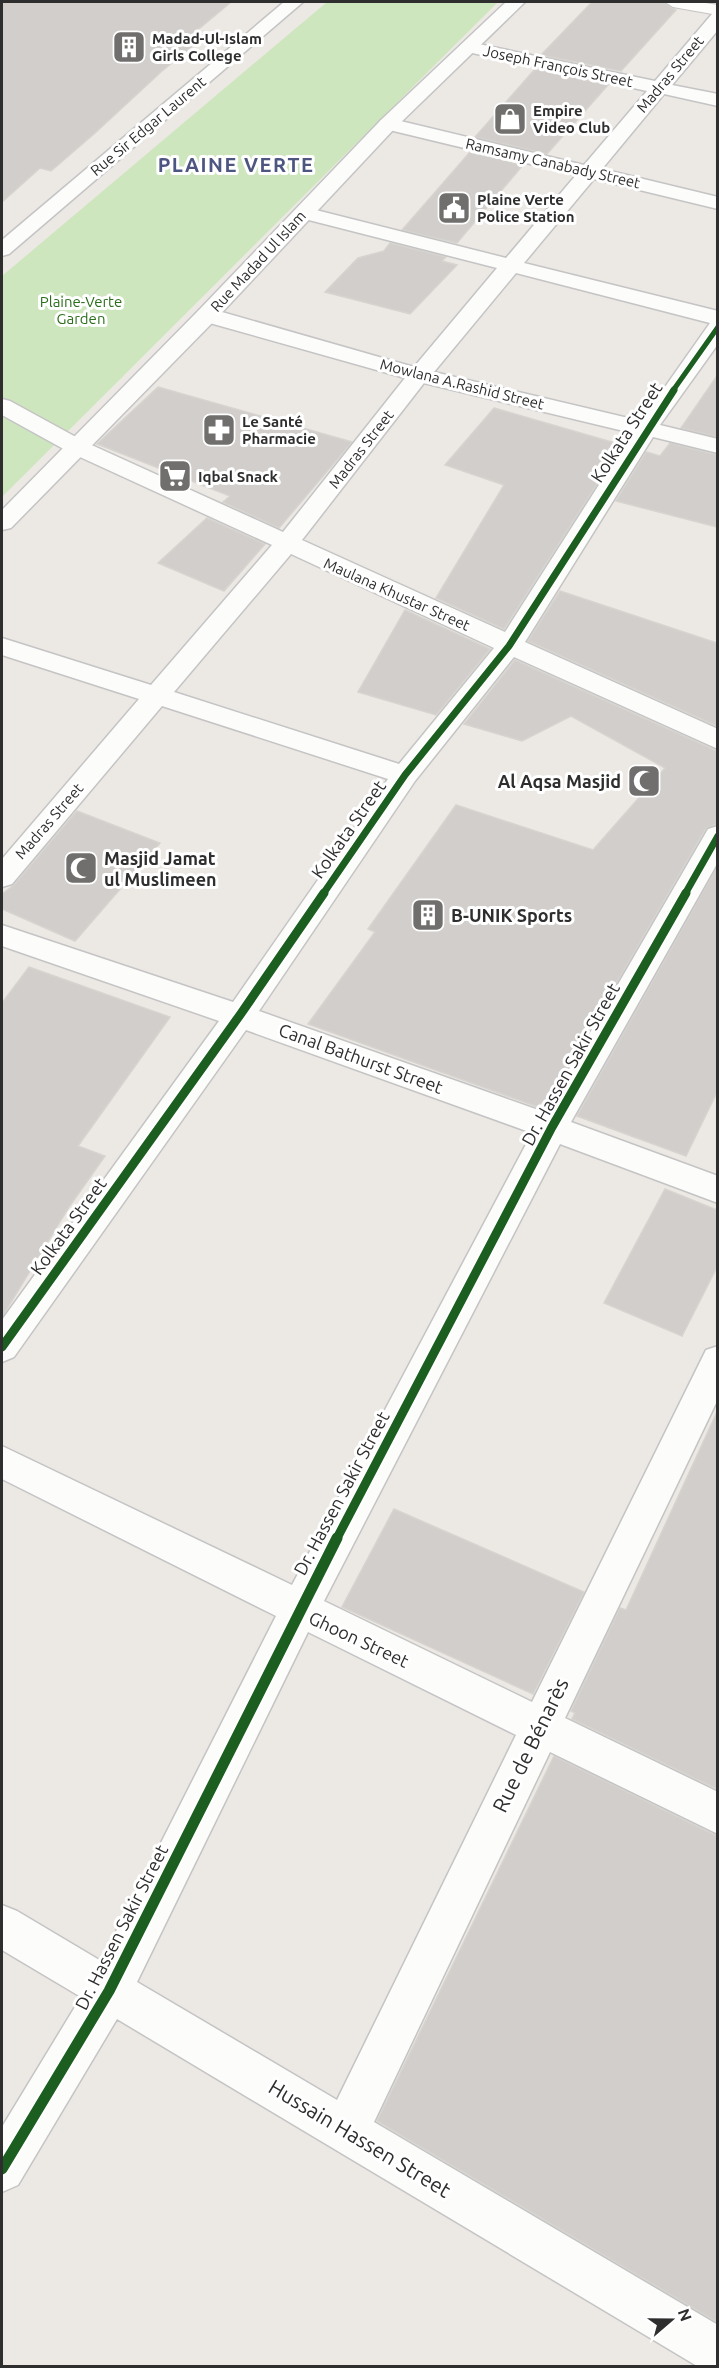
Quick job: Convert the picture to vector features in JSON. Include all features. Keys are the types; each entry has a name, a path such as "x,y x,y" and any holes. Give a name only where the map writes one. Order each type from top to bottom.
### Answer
{"street":[{"name":"Rue Sir Edgar Laurent","path":"2,250 294,2"},
{"name":"Rue Madad Ul Islam","path":"2,523 207,315 388,124 516,2"},
{"name":"Madras Street","path":"2,877 286,544 419,375 717,18"},
{"name":"Joseph François Street","path":"469,47 717,100"},
{"name":"Ramsamy Canabady Street","path":"388,124 590,170 717,203"},
{"path":"304,213 717,318"},
{"name":"Mowlana A.Rashid Street","path":"207,315 419,375 717,446"},
{"name":"Kolkata Street","path":"2,1347 240,1015 405,776 509,645 647,428 717,327"},
{"name":"Maulana Khustar Street","path":"2,406 77,447 717,740"},
{"path":"2,646 155,698 405,776"},
{"name":"Dr. Hassen Sakir Street","path":"2,2169 109,1991 299,1610 552,1127 717,836"},
{"name":"Canal Bathurst Street","path":"2,935 240,1015 552,1127 717,1190"},
{"name":"Rue de Bénarès","path":"346,2130 717,1361"},
{"name":"Ghoon Street","path":"2,1462 299,1610 540,1725 717,1815"},
{"name":"Hussain Hassen Street","path":"2,1926 717,2352"}],"lane":[{"path":"674,2 717,10"}],"green space":[{"name":"Plaine-Verte Garden","path":"327,2 498,2 2,497 2,276"}],"building":[{"path":"2,2 231,2 194,33 205,36 162,71 95,133 51,171 40,168 2,202"},
{"path":"592,2 663,2 676,10 621,71 541,55"},
{"path":"535,69 608,85 547,154 475,137"},
{"name":"Plaine Verte Police Station","path":"470,152 523,165 457,243 402,230"},
{"path":"390,243 446,257 442,261 457,265 410,314 325,292 358,258 384,251"},
{"path":"717,376 717,437 681,428"},
{"path":"158,387 352,442 279,528 223,502 230,496 97,444"},
{"path":"494,408 622,445 504,629 436,598 504,485 445,465"},
{"path":"670,443 717,455 717,527 616,501 646,452 660,456"},
{"path":"207,518 265,544 224,591 158,563"},
{"path":"560,591 717,643 717,726 528,641"},
{"path":"405,610 490,649 436,715 358,692"},
{"path":"515,660 717,751 717,824 706,828 546,1105 540,1103 538,1107 308,1024 375,932 368,929 456,805 593,850 665,768 571,716 522,741 464,724"},
{"name":"Masjid Jamat ul Muslimeen","path":"77,811 160,843 75,941 2,909 2,894 14,885"},
{"path":"717,867 717,1092 686,1156 577,1116"},
{"path":"29,967 170,1017 78,1146 105,1156 69,1207 2,1317 2,1003"},
{"path":"665,1189 717,1210 717,1267 682,1336 604,1303"},
{"path":"717,1412 717,1789 572,1719 575,1713 571,1711 620,1608 626,1610"},
{"path":"394,1509 584,1592 533,1694 342,1607"},
{"path":"554,1756 717,1836 717,2322 377,2121"}],"cycle path":[{"path":"2,1347 240,1015 405,775 509,646 647,428 718,327"},
{"path":"2,2169 109,1991 299,1610 552,1127 718,836"}],"place":[{"name":"Madad-Ul-Islam Girls College","path":"129,47"},
{"name":"Empire Video Club","path":"510,119"},
{"name":"Plaine Verte Police Station","path":"454,208"},
{"name":"Le Santé Pharmacie","path":"219,430"},
{"name":"Iqbal Snack","path":"175,476"},
{"name":"Al Aqsa Masjid","path":"644,781"},
{"name":"Masjid Jamat ul Muslimeen","path":"81,868"},
{"name":"B-UNIK Sports","path":"428,915"}],"district":[{"name":"PLAINE VERTE","path":"236,164"}]}
